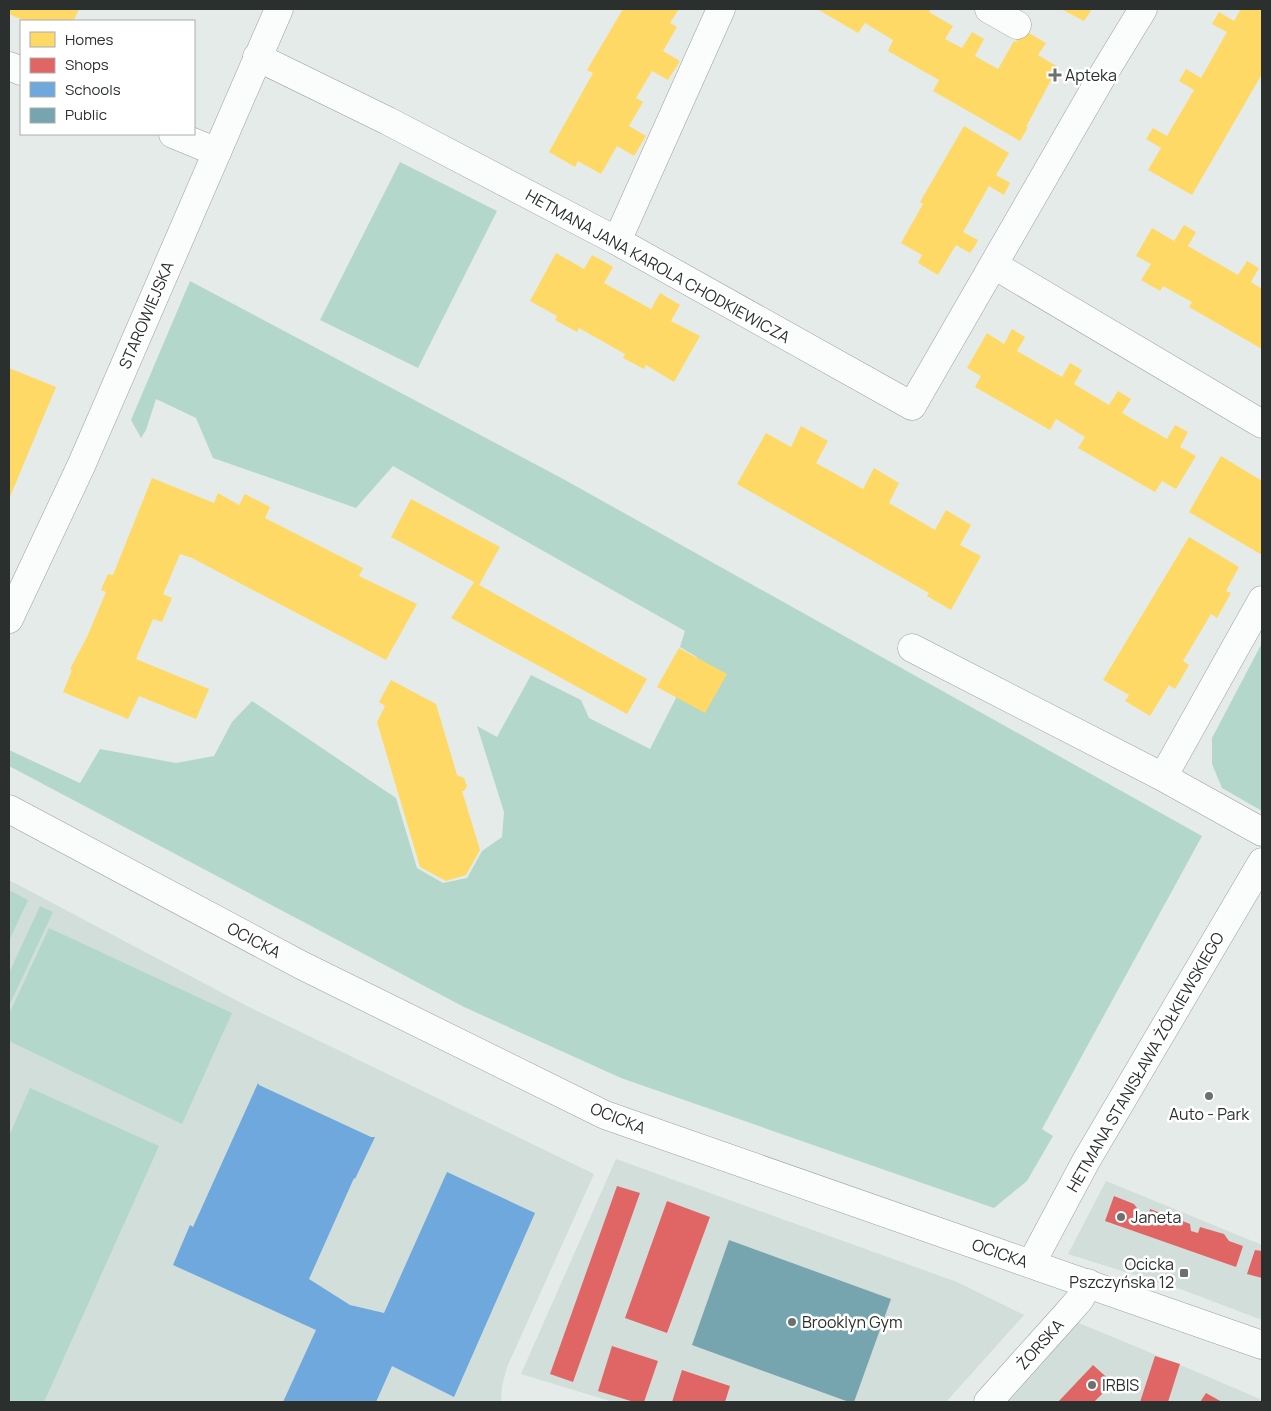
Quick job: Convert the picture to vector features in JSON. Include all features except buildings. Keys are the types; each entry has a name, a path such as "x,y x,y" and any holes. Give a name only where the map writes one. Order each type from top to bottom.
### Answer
{"street":[{"name":"STAROWIEJSKA","path":"9,619 81,466 279,9"},
{"path":"617,241 721,9"},
{"path":"989,9 1017,25"},
{"name":"HETMANA JANA KAROLA CHODKIEWICZA","path":"257,57 388,122 617,241 912,406 1101,78 1143,9"},
{"path":"175,135 217,152"},
{"path":"994,265 1262,424"},
{"path":"1163,777 1262,600"},
{"path":"912,648 1163,777 1262,832"},
{"name":"OCICKA","path":"9,809 301,964 605,1115 1262,1345"},
{"name":"HETMANA STANISŁAWA ŻÓŁKIEWSKIEGO","path":"1031,1264 1086,1161 1262,862"},
{"name":"ŻORSKA","path":"988,1402 1066,1315 1080,1298 1088,1283"}],"shaded area":[{"path":"9,880 247,1006 594,1174 507,1367 502,1386 501,1402 9,1402"},
{"path":"616,1159 957,1282 1024,1315 946,1402 613,1402 521,1374"},
{"path":"1106,1181 1262,1245 1262,1320 1183,1290 1068,1254"},
{"path":"1074,1321 1262,1400 1262,1402 999,1402"}],"green space":[{"path":"400,162 497,211 418,368 320,320"},
{"path":"190,281 565,480 1202,836 1042,1129 1053,1136 1027,1181 994,1208 621,1078 464,1007 9,766 9,750 80,783 100,749 176,763 214,756 232,722 252,701 396,798 417,868 443,883 467,878 482,851 502,837 504,812 477,726 497,737 531,675 581,700 589,718 650,749 697,657 680,647 685,631 393,466 356,508 213,458 196,418 156,399 146,430 141,438 131,420"},
{"path":"1262,643 1262,811 1222,788 1212,764 1212,738"},
{"path":"9,890 28,900 9,941"},
{"path":"40,906 53,912 9,1006 9,973"},
{"path":"49,928 232,1013 182,1124 9,1041 9,1014"},
{"path":"30,1088 159,1146 44,1402 9,1402 9,1136"}],"place":[{"name":"Apteka","path":"1055,75"},
{"name":"Auto - Park","path":"1209,1096"},
{"name":"Janeta","path":"1121,1217"},
{"name":"Ocicka Pszczyńska 12","path":"1184,1273"},
{"name":"Brooklyn Gym","path":"792,1322"},
{"name":"IRBIS","path":"1092,1385"}]}
